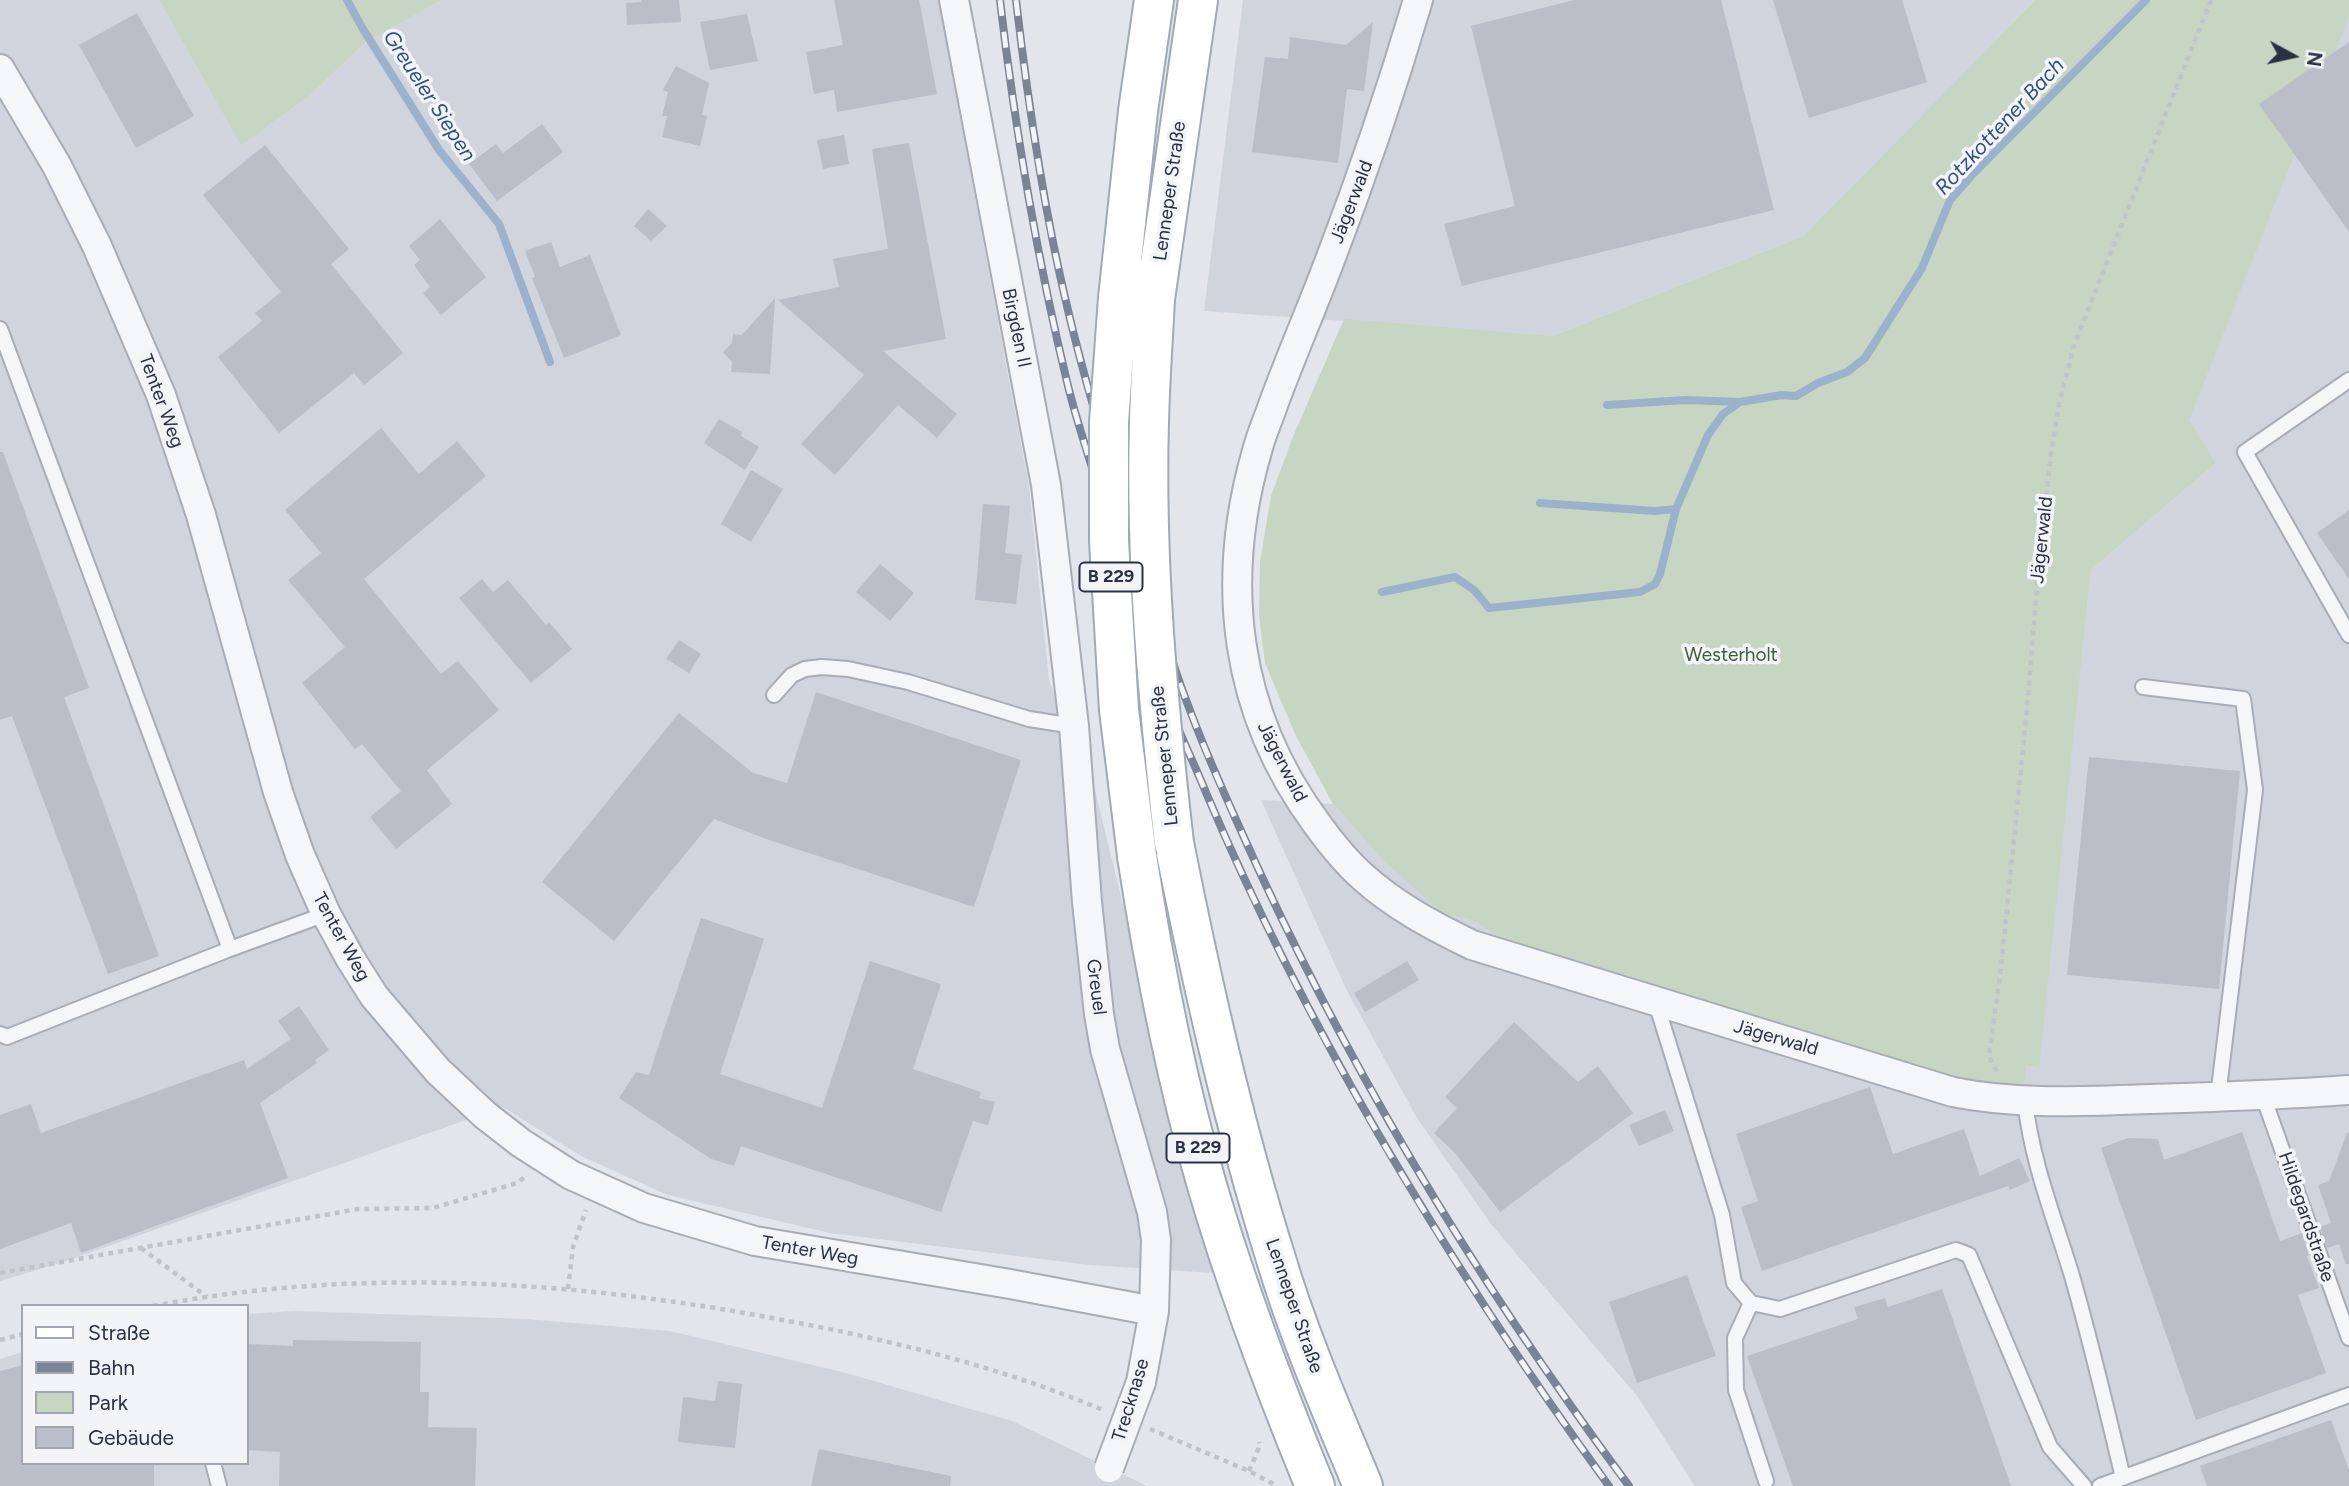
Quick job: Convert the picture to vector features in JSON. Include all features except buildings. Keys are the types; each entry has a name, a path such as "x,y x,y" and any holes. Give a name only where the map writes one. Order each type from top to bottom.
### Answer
{"main road":[{"name":"Lenneper Straße","path":"1154,0 1138,111 1118,298 1109,422 1110,552 1119,710 1136,856 1164,1008 1205,1179 1300,1480"},
{"name":"Lenneper Straße","path":"1198,0 1155,299 1149,422 1151,563 1159,709 1174,843 1203,988 1236,1120 1276,1259 1319,1378 1363,1486"}],"street":[{"name":"Birgden II","path":"954,0 1039,447 1067,657"},
{"name":"Jägerwald","path":"1418,0 1371,152 1257,450 1244,511 1236,573 1239,631 1248,686 1268,741 1297,797 1327,838 1362,876 1393,901 1429,924 1472,945 1934,1088 2020,1101"},
{"name":"Tenter Weg","path":"0,69 57,166 97,246 161,395 201,515 278,792 300,855 326,914 374,996 438,1071 485,1115 521,1143 571,1175 643,1208 755,1241 1154,1311"},
{"name":"Greuel","path":"1067,657 1099,1014 1105,1049 1152,1212 1156,1249 1154,1311"},
{"path":"2020,1101 2263,1096 2349,1090"},
{"name":"Trecknase","path":"1105,1477 1141,1381 1154,1311"}],"lane":[{"path":"0,329 230,949"},
{"path":"2349,380 2245,452 2349,635"},
{"path":"774,695 792,675 805,669 848,669 908,682 1029,719 1074,726"},
{"path":"2143,687 2243,699 2255,790 2218,1097"},
{"path":"0,1034 7,1037 326,914"},
{"path":"1656,1003 1719,1203 1734,1283 1751,1303 1780,1309 1956,1250 1969,1255 2050,1447 2084,1486"},
{"name":"Hildegardstraße","path":"2263,1096 2349,1338"},
{"path":"2020,1101 2097,1368 2123,1478"},
{"path":"1751,1303 1735,1338 1736,1391 1766,1481"},
{"path":"2100,1486 2349,1395"},
{"path":"214,1465 219,1486"}],"path":[{"name":"Jägerwald","path":"2020,1101 1989,1057 2028,709 2040,550 2052,446 2074,345 2211,0"},
{"path":"0,1273 358,1209 433,1208 517,1183 547,1160"},
{"path":"568,1289 573,1247 595,1186"},
{"path":"140,1248 207,1297"},
{"path":"165,1304 285,1288 371,1284 477,1284 568,1289 710,1306 841,1331 929,1352 1085,1402 1114,1414"},
{"path":"0,1340 21,1335"},
{"path":"1147,1428 1249,1471 1300,1480"},
{"path":"1249,1471 1260,1445"}],"shaded area":[{"path":"0,0 159,0 241,146 309,96 365,43 442,0 944,0 959,112 1029,487 1049,680 1095,790 1180,1138 1229,1274 1090,1265 830,1233 668,1195 581,1156 503,1107 60,1263 0,1281"},
{"path":"1243,0 2035,0 1803,236 1553,336 1204,311"},
{"path":"2349,0 2349,1486 1695,1486 1637,1396 1491,1224 1417,1118 1346,989 1261,800 1333,804 1382,859 2038,1068 2091,570 2216,463 2175,399"},
{"path":"294,1311 526,1319 670,1331 846,1373 1012,1421 1147,1486 0,1486 0,1359 21,1353 21,1465 248,1465 248,1314"}],"green space":[{"path":"159,0 442,0 365,43 309,96 241,146"},
{"name":"Westerholt","path":"2035,0 2349,0 2349,17 2189,420 2216,463 2091,570 2039,1068 2026,1065 2025,1081 1999,1093 1662,992 1497,935 1473,920 1441,912 1382,859 1333,804 1295,734 1265,663 1259,614 1260,562 1271,496 1292,439 1344,319 1553,336 1803,236"}],"waterway":[{"name":"Greueler Siepen","path":"347,0 439,150 499,224 550,362"},
{"name":"Rotzkottener Bach","path":"1382,592 1455,577 1474,590 1489,608 1640,592 1655,584 1660,574 1676,509 1708,435 1723,414 1740,402 1782,395 1796,396 1818,383 1847,372 1865,358 1922,268 1950,200 2146,0"},
{"name":"Rotzkottener Bach","path":"1607,405 1686,400 1740,402"},
{"name":"Rotzkottener Bach","path":"1540,503 1655,511 1676,509"}],"railway":[{"path":"1000,0 1028,194 1068,386 1146,640 1176,723 1248,886 1292,976 1388,1152 1495,1322 1609,1486"},
{"path":"1016,0 1043,192 1075,340 1103,440 1171,656 1207,754 1282,919 1370,1088 1467,1251 1519,1331 1629,1486"}]}
